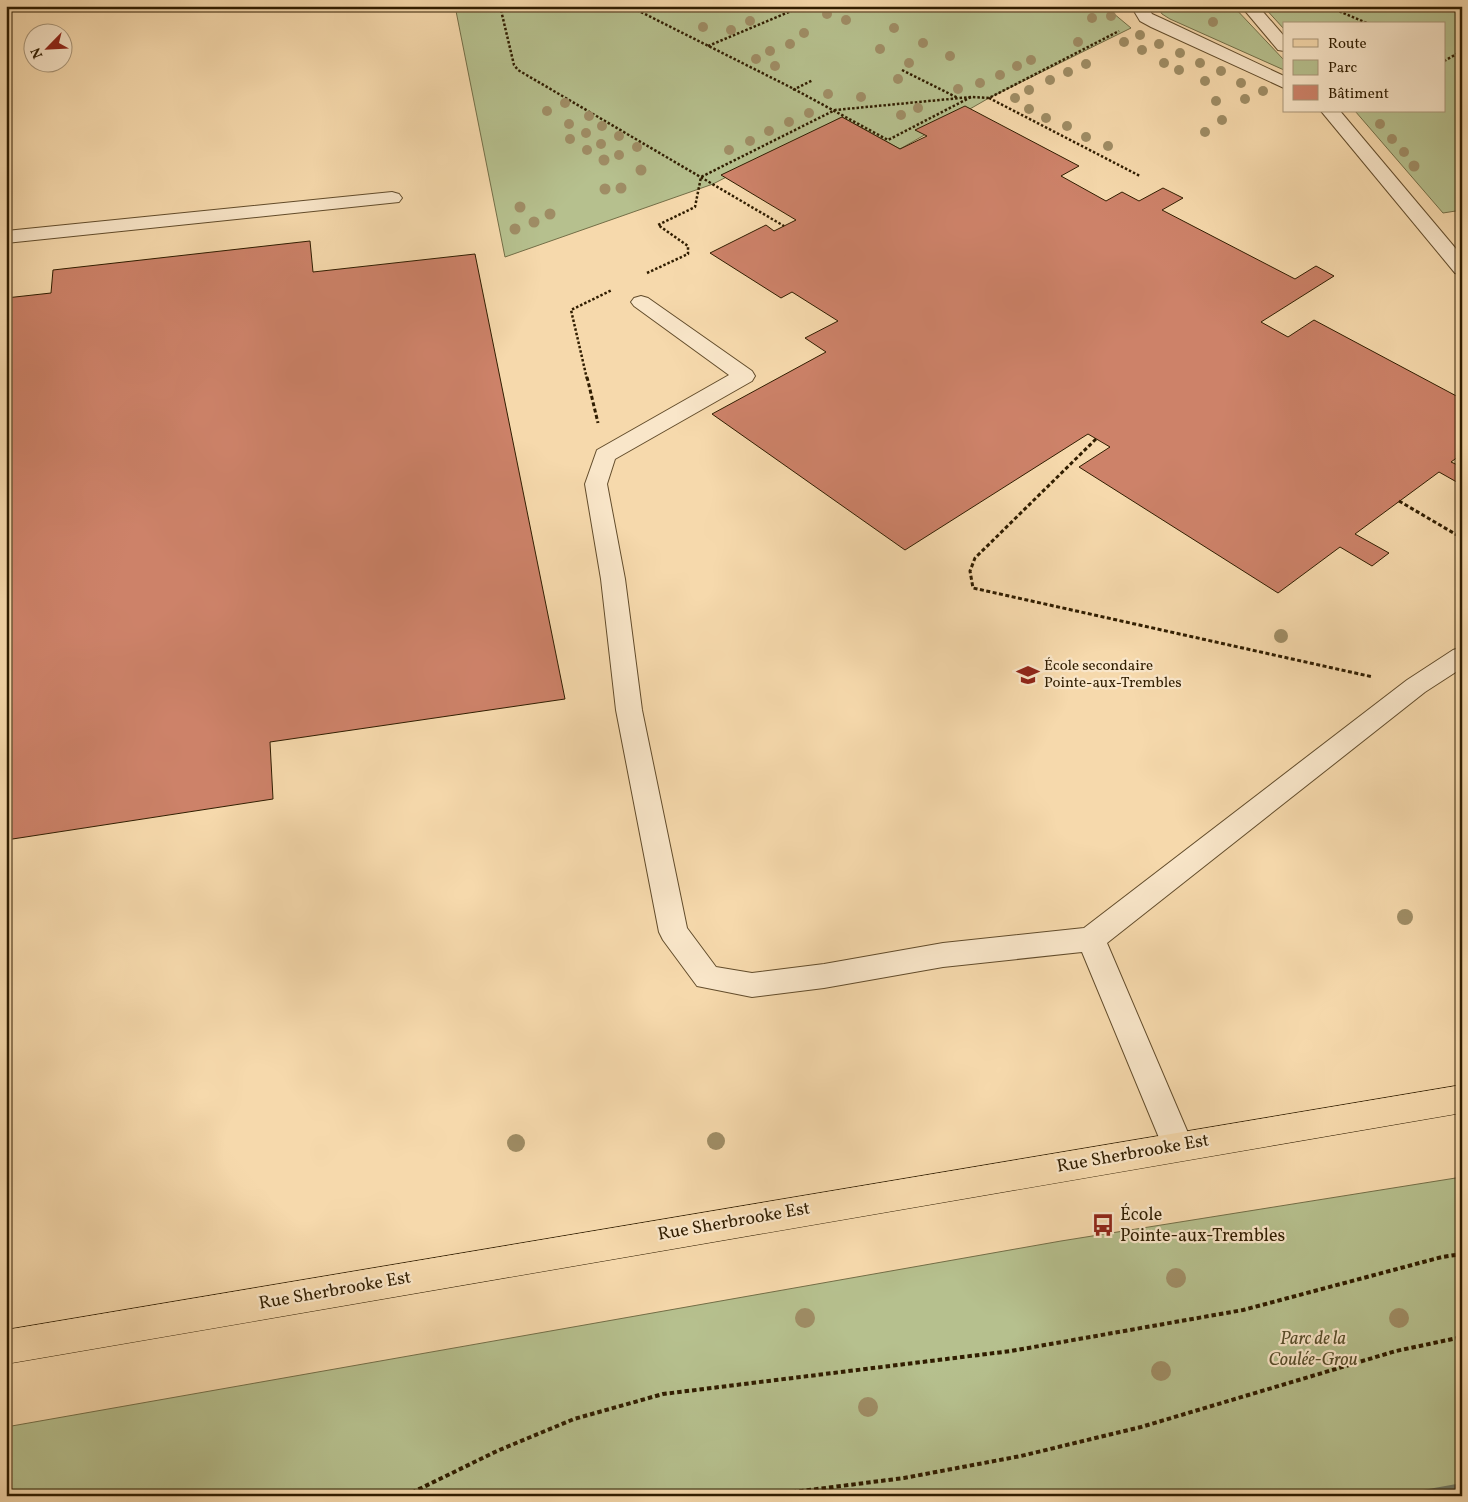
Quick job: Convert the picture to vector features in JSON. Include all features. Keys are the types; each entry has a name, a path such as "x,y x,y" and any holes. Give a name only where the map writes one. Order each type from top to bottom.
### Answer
{"main road":[{"name":"Rue Sherbrooke Est","path":"6,1347 1462,1099"}],"lane":[{"path":"1249,6 1283,45"},
{"path":"1142,11 1283,82"},
{"path":"1331,112 1462,269"},
{"path":"6,237 392,198"},
{"path":"641,302 744,376 605,455 596,484 613,579 629,710 674,932 707,977 752,985 824,976 943,955 1091,939 1416,686 1462,656"},
{"path":"1091,939 1178,1146"}],"path":[{"path":"500,6 514,65 518,70 784,226"},
{"path":"629,6 834,110 888,140 971,97"},
{"path":"708,46 803,6"},
{"path":"1327,6 1364,22"},
{"path":"989,98 1142,11"},
{"path":"1446,60 1462,51"},
{"path":"1446,57 1450,58"},
{"path":"902,70 958,98"},
{"path":"792,90 813,80"},
{"path":"701,177 834,110 971,97 989,98 1140,176"},
{"path":"1096,439 975,558 970,571 973,588 1374,677"},
{"path":"1399,501 1462,538"},
{"path":"405,1496 497,1452 574,1419 663,1394 1020,1349 1243,1310 1442,1257 1462,1254"},
{"path":"762,1496 904,1478 1021,1456 1141,1427 1396,1351 1462,1337"}],"green space":[{"path":"455,6 1112,6 1113,13 1131,28 989,98 900,149 842,117 713,184 505,257"},
{"path":"1157,6 1233,6 1283,59 1283,70 1170,19 1162,14"},
{"path":"1263,6 1462,6 1462,210 1443,213 1356,112 1446,112 1446,22 1283,22 1283,28"},
{"name":"Parc de la Coulée-Grou","path":"1462,1177 1462,1496 6,1496 6,1427 1061,1241"}],"building":[{"path":"965,106 1079,166 1061,176 1106,201 1122,192 1139,201 1163,188 1183,198 1162,210 1295,279 1316,266 1334,276 1261,322 1288,337 1314,320 1462,399 1462,454 1451,462 1462,467 1462,485 1439,472 1355,534 1389,553 1372,566 1340,547 1278,593 1079,467 1110,447 1088,434 905,550 712,414 826,352 805,338 838,321 792,292 781,298 710,253 766,225 774,231 796,220 721,175 842,117 900,149 927,136 915,130"},
{"path":"310,241 313,272 475,254 565,699 270,742 273,799 6,840 6,298 51,293 53,270"}],"waterway":[{"path":"1429,1496 1462,1492"}],"place":[{"name":"École secondaire Pointe-aux-Trembles","path":"1028,675"},
{"name":"École Pointe-aux-Trembles","path":"1103,1225"}]}
